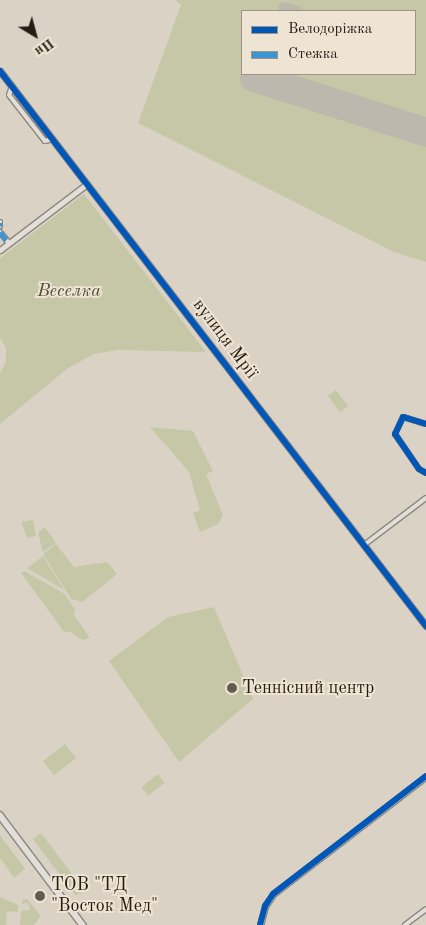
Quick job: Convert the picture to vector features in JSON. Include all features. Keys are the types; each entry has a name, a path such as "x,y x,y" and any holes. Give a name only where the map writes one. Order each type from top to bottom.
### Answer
{"main road":[{"path":"0,815 83,925"}],"street":[{"name":"вулиця Мрії","path":"0,71 426,626"},
{"path":"0,250 87,184"},
{"path":"0,232 9,243"},
{"path":"426,424 403,417 395,434 419,469 426,473"},
{"path":"364,545 426,498"},
{"path":"260,925 265,906 273,894 426,776"},
{"path":"405,925 426,909"}],"green space":[{"path":"175,0 426,0 426,262 394,252 138,123 181,5"},
{"name":"Веселка","path":"84,194 206,352 118,350 94,354 68,368 0,424 0,373 6,362 6,348 0,338 0,258"},
{"path":"336,390 348,406 340,412 328,396"},
{"path":"150,427 193,431 213,471 206,474 223,515 218,524 200,532 193,513 200,510 189,472"},
{"path":"33,520 36,536 27,538 21,522"},
{"path":"45,527 56,543 43,552 38,533"},
{"path":"56,544 74,567 107,562 117,574 82,602 71,599 43,554"},
{"path":"43,556 64,590 27,568"},
{"path":"24,571 65,594 75,610 74,615 90,638 83,640 70,632 64,632 21,573"},
{"path":"214,607 253,699 179,762 109,661 168,617"},
{"path":"65,744 76,758 54,775 43,761"},
{"path":"158,774 165,783 148,796 141,787"},
{"path":"41,833 84,890 76,896 33,839"},
{"path":"0,835 25,869 14,878 0,858"},
{"path":"0,897 18,905 18,912 7,911 6,925 0,925"},
{"path":"27,899 41,916 34,925 20,925 21,911 30,910 28,903 22,904 23,900"}],"taxiway":[{"path":"283,7 294,10"},
{"path":"265,75 273,83"}],"runway":[{"path":"254,77 426,132"}],"marked path":[{"path":"0,232 9,243"}],"cycle path":[{"path":"0,71 426,626"},
{"path":"426,424 403,417 395,434 419,469 426,473"},
{"path":"260,925 265,906 273,894 426,776"}],"place":[{"name":"Теннісний центр","path":"232,688"},
{"name":"ТОВ \"ТД \"Восток Мед\"","path":"40,896"}]}
